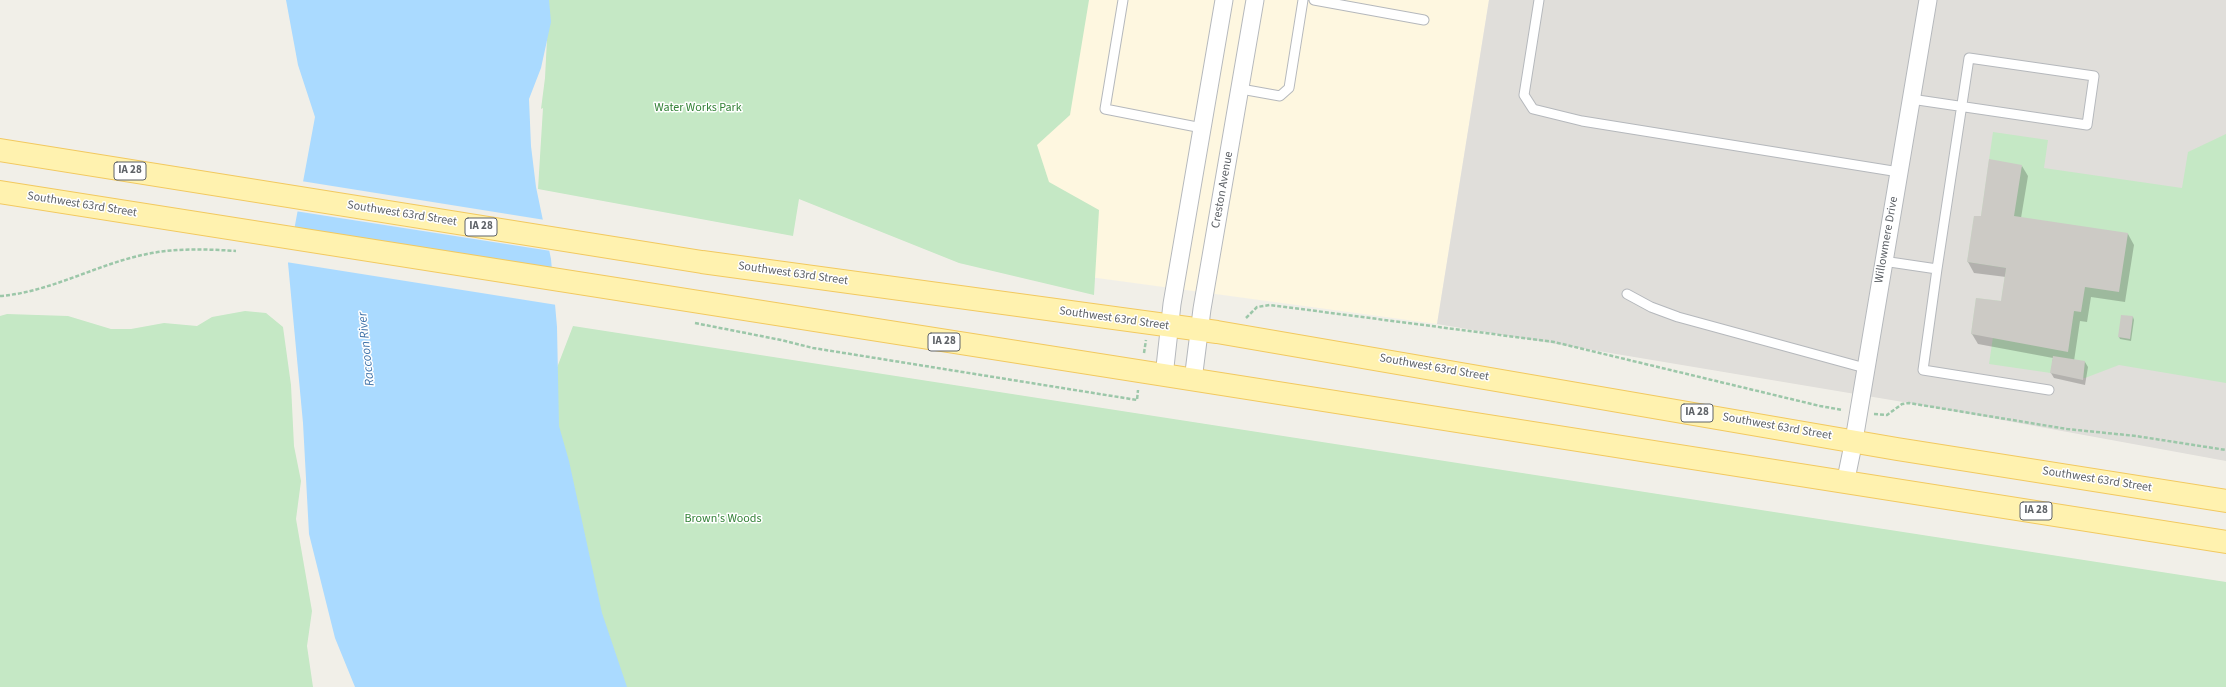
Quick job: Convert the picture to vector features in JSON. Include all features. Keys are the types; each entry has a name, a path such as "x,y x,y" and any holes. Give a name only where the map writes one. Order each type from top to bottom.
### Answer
{"main road":[{"name":"Southwest 63rd Street","path":"0,150 702,262 1159,325 1370,357 1854,440 1904,450 2226,501"},
{"name":"Southwest 63rd Street","path":"0,192 254,234 693,313 1194,380 1846,479 2226,542"}],"street":[{"path":"1164,376 1159,325 1202,128 1224,0"},
{"name":"Creston Avenue","path":"1194,380 1199,331 1255,0"},
{"name":"Willowmere Drive","path":"1846,479 1854,440 1928,0"}],"lane":[{"path":"1123,0 1105,109 1202,128"},
{"path":"1241,89 1280,96 1289,88 1304,0"},
{"path":"1314,0 1424,20"},
{"path":"1539,0 1524,95 1533,109 1582,121 1899,172"},
{"path":"1911,99 1962,106 2087,125 2094,76 1969,58 1962,106 1937,269 1923,370 2049,390"},
{"path":"1883,261 1937,269"},
{"path":"1627,294 1651,307 1678,317 1865,368"}],"path":[{"path":"0,296 44,287 146,254 189,249 238,251"},
{"path":"1244,321 1257,307 1270,305 1554,342 1820,406 1887,415 1902,404 1909,403 2067,429 2136,436 2226,450"},
{"path":"693,313 780,340 812,348 1137,400 1141,373 1159,325"}],"shaded area":[{"path":"1005,0 1489,0 1437,324 964,260"},
{"path":"1489,0 2226,0 2226,461 1909,403 1437,324"}],"green space":[{"name":"Water Works Park","path":"549,0 1089,0 1070,115 1037,145 1049,182 1099,210 1094,295 959,263 799,199 793,236 538,189 543,108 541,109 545,78"},
{"path":"1993,132 2048,140 2044,168 2182,188 2188,152 2226,134 2226,383 2119,365 2085,378 1989,364 1993,337 1971,334 1976,298 2001,301 2006,268 1967,262 1974,216 1981,216"},
{"path":"245,311 266,313 283,327 291,385 294,446 301,481 296,519 312,611 307,646 313,687 0,687 0,316 7,314 68,316 111,329 131,329 164,323 197,326 212,317"},
{"name":"Brown's Woods","path":"573,326 2226,582 2226,687 598,687 528,443"}],"water":[{"name":"Raccoon River","path":"286,0 549,0 551,22 541,68 529,99 531,146 536,187 551,259 557,327 559,426 569,461 602,613 627,687 355,687 335,638 309,534 303,423 288,263 315,117 298,65"}],"pier":[{"path":"301,181 545,220 551,251 295,211"},
{"path":"292,228 554,270 557,305 286,262"}],"building":[{"path":"1989,159 2022,165 2014,216 2128,233 2119,292 2085,287 2081,312 2074,311 2068,352 1971,334 1976,298 2001,301 2006,268 1967,262 1974,216 1981,216"},
{"path":"2121,315 2133,316 2130,339 2118,337"},
{"path":"2053,356 2085,361 2083,380 2050,373"}]}
